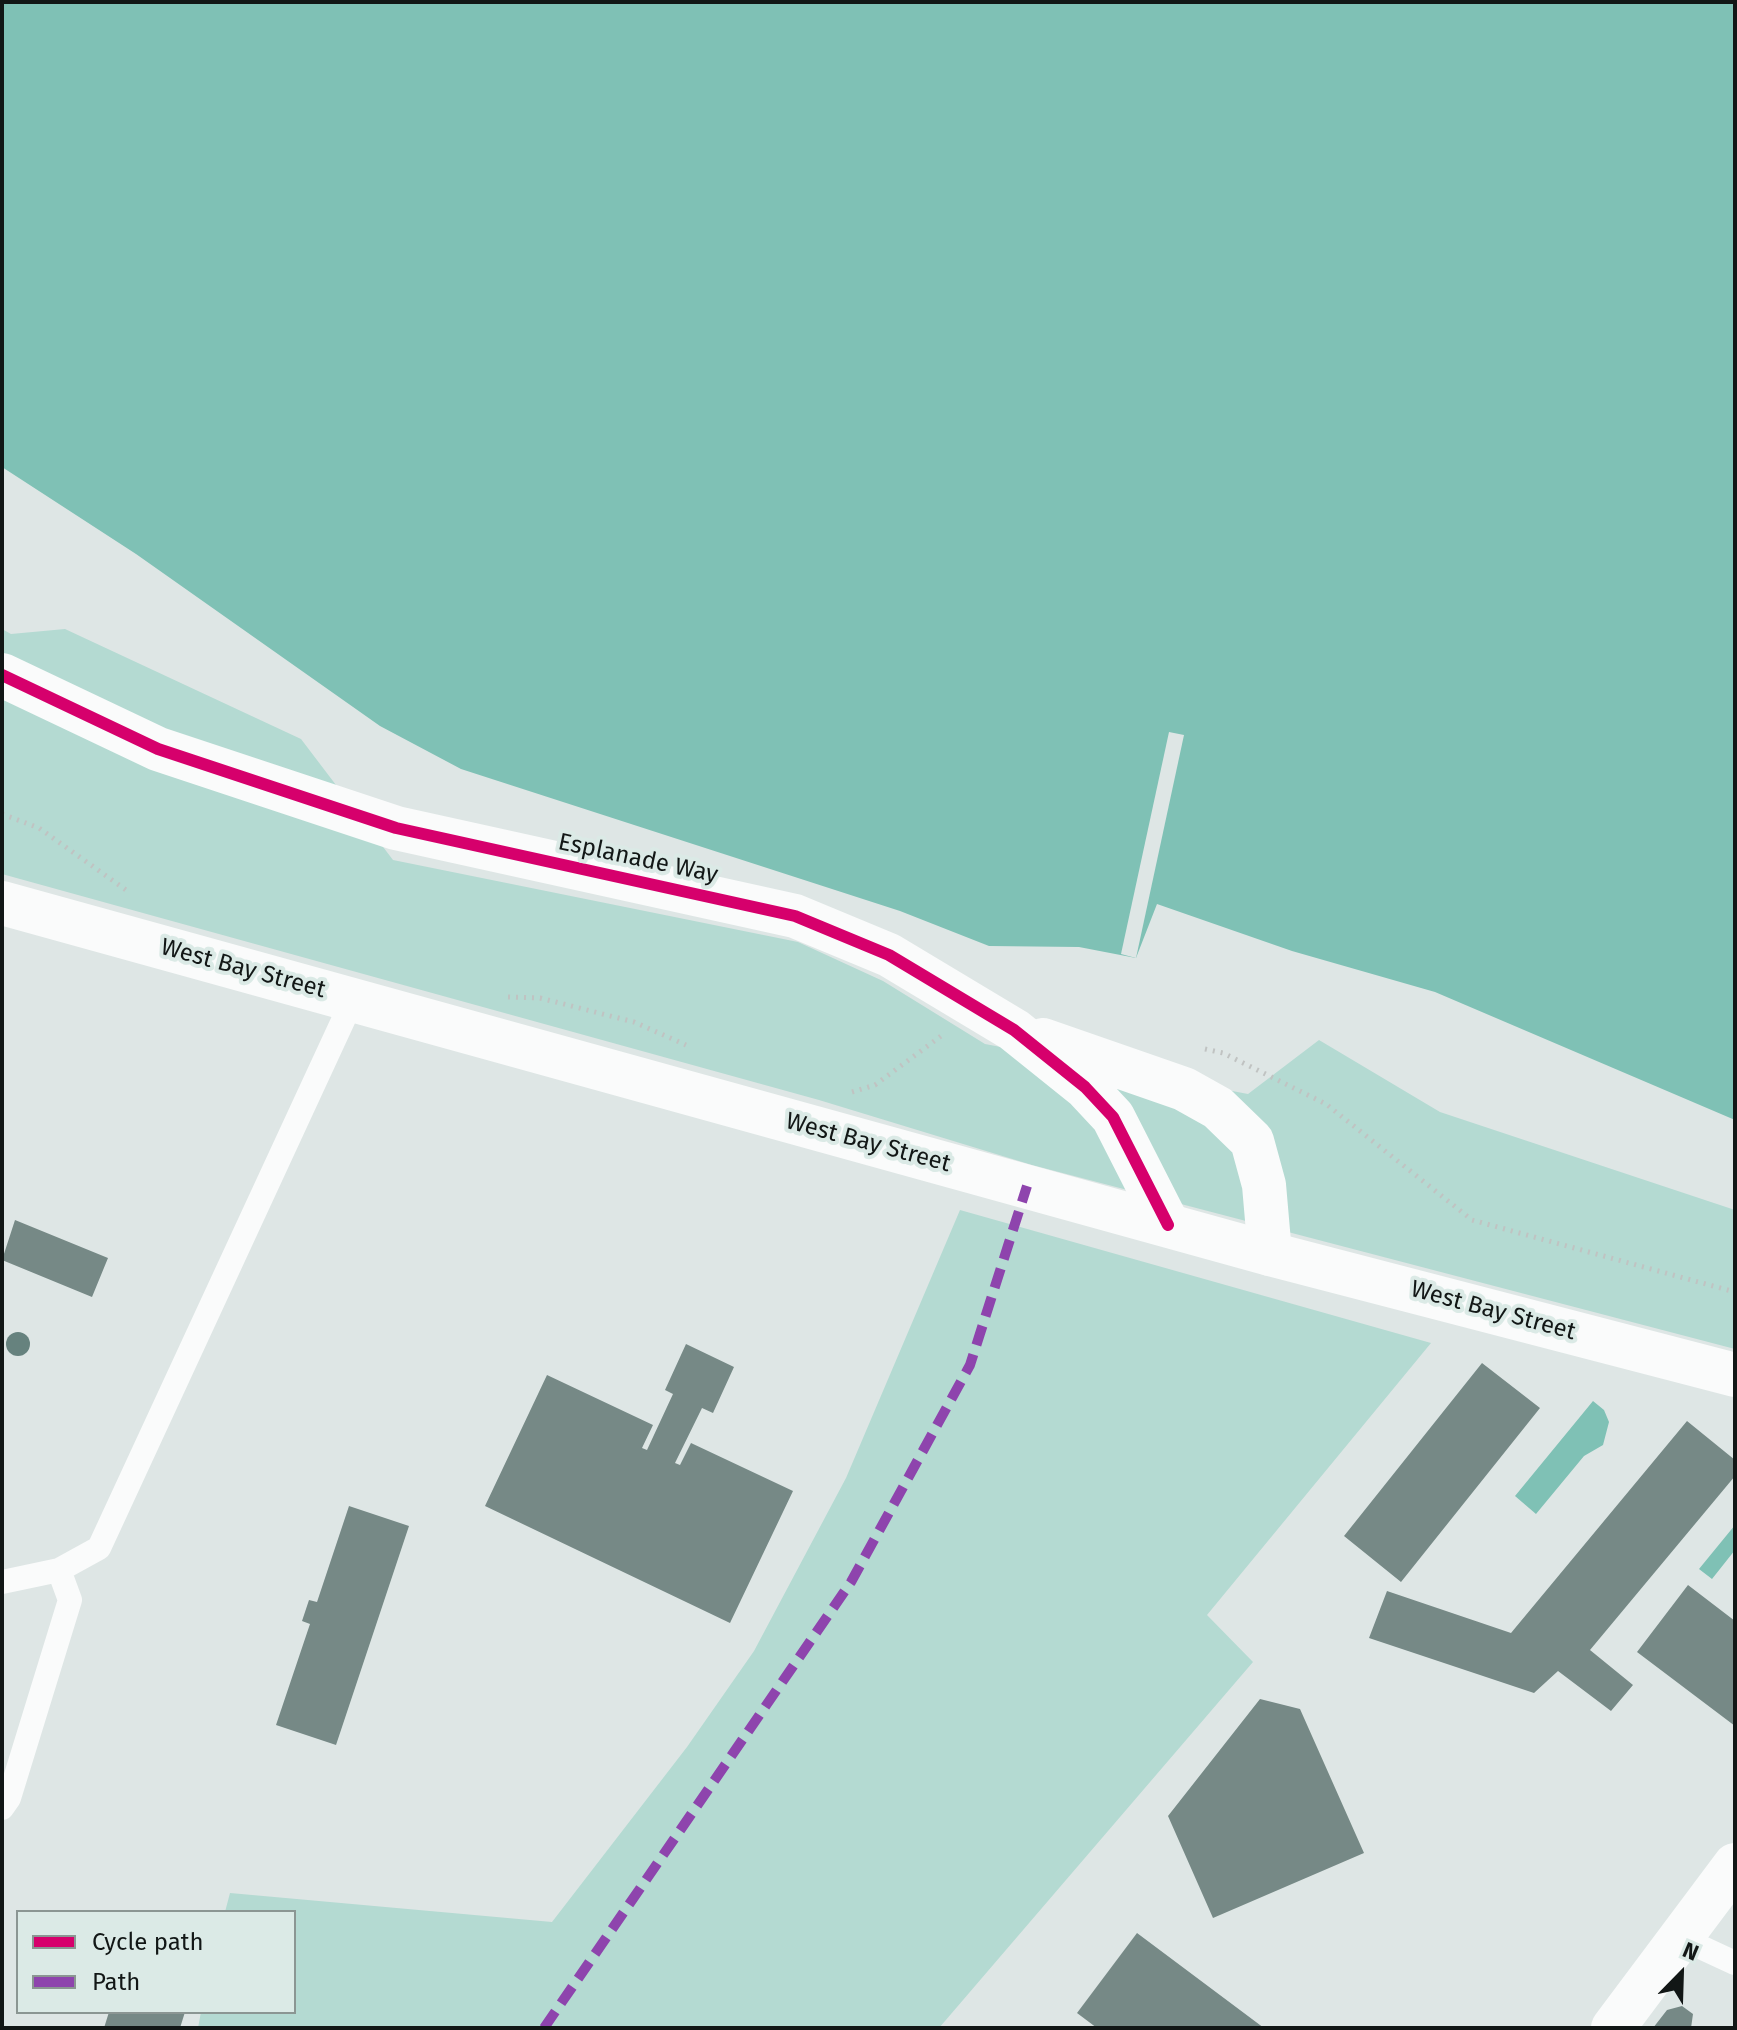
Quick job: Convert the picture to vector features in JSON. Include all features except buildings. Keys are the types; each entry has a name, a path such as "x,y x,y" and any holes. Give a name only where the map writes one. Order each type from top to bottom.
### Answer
{"main road":[{"name":"Esplanade Way","path":"2,675 158,749 396,828 795,916 889,955 996,1019 1085,1087 1113,1117 1168,1225"},
{"name":"West Bay Street","path":"2,903 1270,1254 1735,1375"},
{"name":"Esplanade Way","path":"996,1019 1172,1084 1218,1108 1252,1141 1264,1185 1270,1254"},
{"path":"1613,2028 1735,1865"}],"lane":[{"path":"2,1582 59,1570 99,1548 353,999"},
{"path":"2,1808 9,1798 70,1600 59,1570"},
{"path":"1681,1938 1735,1963"}],"path":[{"path":"2,814 39,828 129,892"},
{"path":"502,998 540,998 634,1022 696,1049"},
{"path":"846,1092 875,1085 996,1019"},
{"path":"1193,1046 1223,1053 1326,1104 1472,1220 1735,1292"}],"shaded area":[{"path":"2,2 1735,2 1735,1120 1435,992 1292,951 1157,904 1136,958 1079,947 989,946 900,911 461,769 380,726 136,554 2,467"},
{"path":"2,629 11,634 65,629 301,739 393,860 798,942 883,981 985,1044 1248,1094 1319,1040 1440,1112 1735,1210 1735,1349 1032,1165 819,1100 2,874"},
{"path":"960,1210 1431,1343 1207,1615 1253,1662 939,2028 198,2028 201,2014 296,2014 296,1910 226,1910 230,1893 552,1922 687,1747 754,1651 846,1478"},
{"path":"1593,1401 1604,1410 1609,1422 1603,1445 1584,1456 1536,1514 1515,1496"},
{"path":"1735,1525 1735,1550 1712,1579 1699,1569"}],"pier":[{"path":"1169,732 1184,735 1136,958 1121,954"}],"marked path":[{"path":"544,2028 851,1582 970,1365 1027,1186"}],"cycle path":[{"path":"2,675 158,749 396,828 795,916 889,955 1014,1030 1085,1087 1113,1117 1168,1225"}]}
